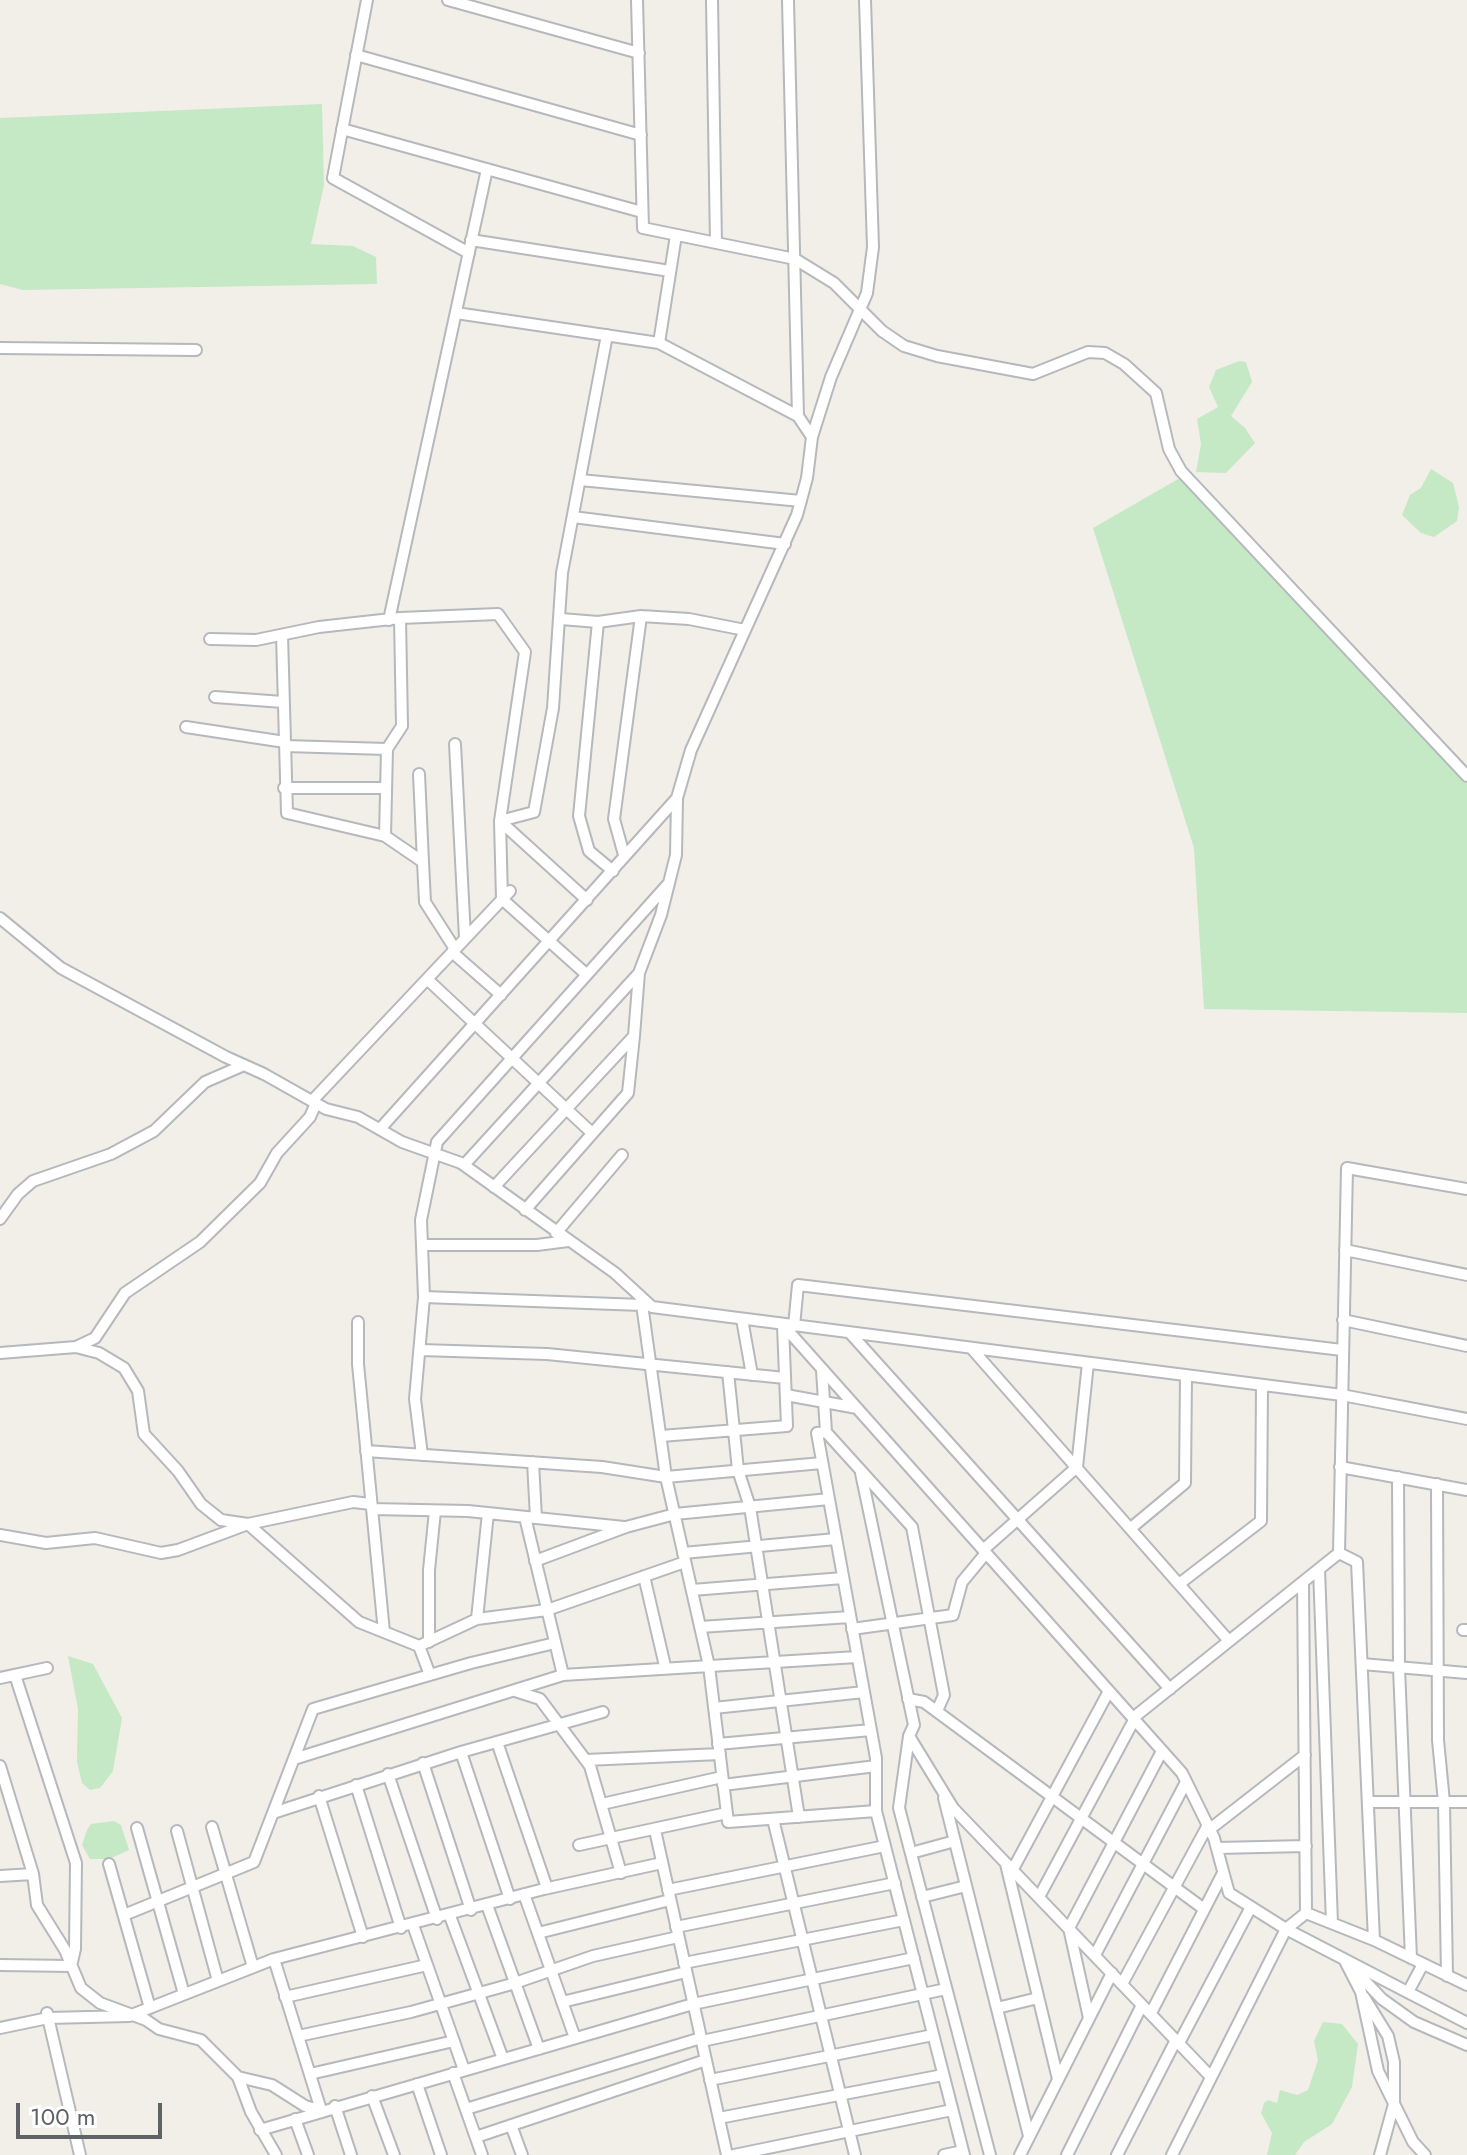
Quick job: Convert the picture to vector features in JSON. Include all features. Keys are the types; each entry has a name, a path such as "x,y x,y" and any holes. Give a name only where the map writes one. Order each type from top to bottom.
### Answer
{"street":[{"path":"367,0 333,178 469,253"},
{"path":"448,0 639,53"},
{"path":"637,0 643,228 795,259 834,283 882,331 904,346 937,356 1033,374 1088,352 1105,353 1124,364 1156,393 1169,449 1181,471 1467,776"},
{"path":"712,0 716,243"},
{"path":"788,0 798,416"},
{"path":"525,1210 628,1093 639,973 661,915 676,855 677,798 691,750 785,544 801,501 812,437 831,377 862,309 873,247 865,0"},
{"path":"356,55 641,135"},
{"path":"342,129 642,212"},
{"path":"385,836 387,749 402,726 394,619 487,169"},
{"path":"659,343 676,235"},
{"path":"471,240 670,271"},
{"path":"456,313 659,343 798,416 812,437"},
{"path":"500,821 534,812 553,708 562,573 607,335"},
{"path":"0,348 196,350"},
{"path":"580,480 801,501"},
{"path":"573,517 785,544"},
{"path":"210,639 256,640 394,619 498,614 525,652 500,821 506,895 586,974"},
{"path":"561,619 598,622 641,616 689,619 745,630"},
{"path":"624,855 614,819 641,616"},
{"path":"598,622 579,816 589,851 613,871"},
{"path":"282,635 287,813 385,836 423,862"},
{"path":"215,697 283,702"},
{"path":"186,727 285,744 387,749"},
{"path":"455,744 465,938"},
{"path":"419,774 425,902 454,951 501,995"},
{"path":"284,788 385,788"},
{"path":"380,1129 677,798"},
{"path":"500,821 587,900"},
{"path":"422,1455 415,1399 424,1297 421,1220 437,1142 669,883"},
{"path":"76,1347 95,1338 125,1293 200,1242 260,1183 277,1153 310,1117 314,1102 506,895"},
{"path":"0,918 61,968 326,1109 358,1117 434,1156 464,1165 615,1273 641,1301 652,1307 1342,1395 1467,1419"},
{"path":"464,1165 639,973"},
{"path":"427,979 592,1133"},
{"path":"494,1187 634,1036"},
{"path":"0,1219 18,1194 33,1181 111,1154 154,1131 205,1082 244,1065"},
{"path":"556,1233 622,1155"},
{"path":"1339,1553 1347,1168 1467,1189"},
{"path":"422,1245 537,1245 568,1241"},
{"path":"1345,1250 1467,1275"},
{"path":"661,1436 787,1426 785,1378 789,1326 798,1285 1342,1350"},
{"path":"424,1297 641,1301"},
{"path":"641,1301 666,1477 709,1666 728,1822 876,1811"},
{"path":"742,1319 752,1375"},
{"path":"1343,1320 1467,1346"},
{"path":"358,1322 358,1364 384,1632"},
{"path":"789,1326 822,1369 1162,1751 1186,1782 1209,1827 1229,1893 1286,1929 1467,2023"},
{"path":"850,1333 1170,1689"},
{"path":"0,1353 76,1347 99,1353 129,1375 138,1391 144,1434 178,1471 201,1504 221,1520 248,1524 359,1622 424,1644 477,1619 547,1610 644,1576 684,1557 756,1546 836,1539"},
{"path":"972,1349 1229,1641"},
{"path":"421,1350 547,1354 785,1378"},
{"path":"700,1627 768,1623 892,1625 953,1615 962,1582 985,1552 1077,1467 1088,1363"},
{"path":"822,1369 826,1432 912,1527 944,1695 937,1711"},
{"path":"728,1372 738,1470 750,1507 799,1817"},
{"path":"1131,1528 1185,1483 1186,1375"},
{"path":"1179,1584 1261,1521 1262,1385"},
{"path":"786,1395 857,1408"},
{"path":"826,1432 817,1433 871,1730 876,1766 876,1811 963,2153 944,2155"},
{"path":"366,1451 602,1467 666,1477 822,1463"},
{"path":"533,1462 530,1517 535,1561 563,1675"},
{"path":"1340,1467 1467,1490"},
{"path":"860,1471 914,1725 909,1736 899,1808 990,2155"},
{"path":"1398,1477 1399,1668 1411,1958"},
{"path":"1437,1484 1437,1672 1444,1802 1447,1976"},
{"path":"535,1561 626,1527 675,1514 829,1499"},
{"path":"0,1535 46,1543 95,1538 161,1553 178,1550 248,1524 353,1502 626,1527"},
{"path":"430,1675 424,1644 435,1511"},
{"path":"477,1619 488,1513"},
{"path":"1039,1897 1134,1719 1339,1553"},
{"path":"1339,1553 1357,1562 1374,1940"},
{"path":"1319,1569 1332,1923"},
{"path":"644,1576 665,1666"},
{"path":"692,1590 843,1578"},
{"path":"1303,1582 1306,1913"},
{"path":"124,1915 254,1862 313,1709 555,1643"},
{"path":"294,1759 563,1675 665,1666 857,1657"},
{"path":"1362,1664 1467,1673"},
{"path":"0,1678 47,1668"},
{"path":"15,1675 76,1863 75,1949 71,1966"},
{"path":"513,1690 540,1699 586,1760 613,1839 621,1873"},
{"path":"1058,2079 1009,1866 1052,1796 1109,1691"},
{"path":"714,1708 864,1692"},
{"path":"908,1699 924,1702 937,1711 1204,1909"},
{"path":"273,1813 423,1763 603,1712"},
{"path":"586,1760 719,1749 787,1738 871,1730"},
{"path":"909,1736 953,1808 1211,2077"},
{"path":"497,1742 547,1888"},
{"path":"1089,2018 1069,1928 1162,1751"},
{"path":"461,1752 510,1899"},
{"path":"1122,1984 1209,1827 1305,1755"},
{"path":"423,1763 471,1910"},
{"path":"0,1766 33,1874 37,1905 65,1950 81,1988 100,2003 129,2016 146,2020 159,2029 201,2040 238,2077 260,2130 276,2155"},
{"path":"602,1804 723,1781 876,1766"},
{"path":"388,1774 437,1919"},
{"path":"1095,1955 1186,1782"},
{"path":"356,1785 401,1928"},
{"path":"941,1788 1029,2136"},
{"path":"319,1796 363,1937"},
{"path":"1368,1802 1467,1802"},
{"path":"579,1845 727,1813"},
{"path":"773,1819 855,2155"},
{"path":"212,1827 253,1967"},
{"path":"137,1828 184,1994"},
{"path":"655,1830 727,2155"},
{"path":"177,1831 218,1981"},
{"path":"911,1853 955,1841"},
{"path":"538,1933 669,1895 885,1846"},
{"path":"1217,1848 1306,1846"},
{"path":"0,2028 47,2014 129,2016 274,1959 450,1916 547,1888 662,1863"},
{"path":"109,1864 150,2008"},
{"path":"1151,2013 1223,1872"},
{"path":"0,1876 33,1874"},
{"path":"298,2036 441,2004 677,1932 895,1883"},
{"path":"922,1897 966,1886"},
{"path":"524,1894 575,2038"},
{"path":"487,1905 539,2049"},
{"path":"1117,2155 1251,1907"},
{"path":"1306,1913 1374,1940 1467,1985"},
{"path":"1172,2155 1286,1929 1306,1913"},
{"path":"450,1916 503,2059"},
{"path":"562,2002 685,1967 904,1920"},
{"path":"413,1925 454,2041 466,2109 482,2155"},
{"path":"260,2130 693,2004 914,1958"},
{"path":"274,1959 321,2110"},
{"path":"1344,1959 1388,2036 1394,2062 1394,2104 1380,2155"},
{"path":"1344,1959 1382,1999 1414,2022 1467,2045"},
{"path":"1408,1992 1423,1964"},
{"path":"0,1965 71,1966"},
{"path":"285,1997 427,1965"},
{"path":"1020,2155 1112,1973"},
{"path":"466,2109 701,2040 946,1989"},
{"path":"1361,1992 1378,2071 1413,2142 1425,2155"},
{"path":"997,2008 1038,1998"},
{"path":"1067,2155 1142,2005"},
{"path":"47,2014 80,2155"},
{"path":"710,2080 933,2035"},
{"path":"310,2074 454,2041"},
{"path":"476,2137 706,2060"},
{"path":"719,2118 943,2075"},
{"path":"238,2077 272,2085 305,2106 321,2110"},
{"path":"417,2084 441,2155"},
{"path":"372,2096 394,2155"},
{"path":"335,2106 351,2155"},
{"path":"734,2155 952,2110"},
{"path":"295,2119 308,2155"},
{"path":"511,2125 522,2155"}],"green space":[{"path":"322,104 324,185 311,244 353,246 376,257 377,284 23,290 0,284 0,118"},
{"path":"1239,361 1246,362 1252,382 1231,416 1245,428 1255,443 1226,473 1196,472 1201,444 1197,419 1218,407 1209,387 1216,370"},
{"path":"1431,469 1453,483 1459,507 1457,521 1434,537 1421,533 1402,515 1410,495 1421,488"},
{"path":"1180,478 1467,784 1467,1013 1204,1009 1194,848 1093,528"},
{"path":"68,1656 93,1664 122,1718 113,1771 100,1788 90,1790 82,1783 77,1762 78,1709"},
{"path":"114,1821 121,1825 129,1850 109,1859 90,1859 82,1845 87,1830 91,1824"},
{"path":"1323,2022 1342,2024 1358,2044 1352,2087 1332,2124 1304,2142 1295,2155 1267,2155 1272,2133 1261,2113 1264,2103 1268,2100 1277,2103 1280,2090 1297,2095 1308,2090 1318,2060 1314,2041"}]}
